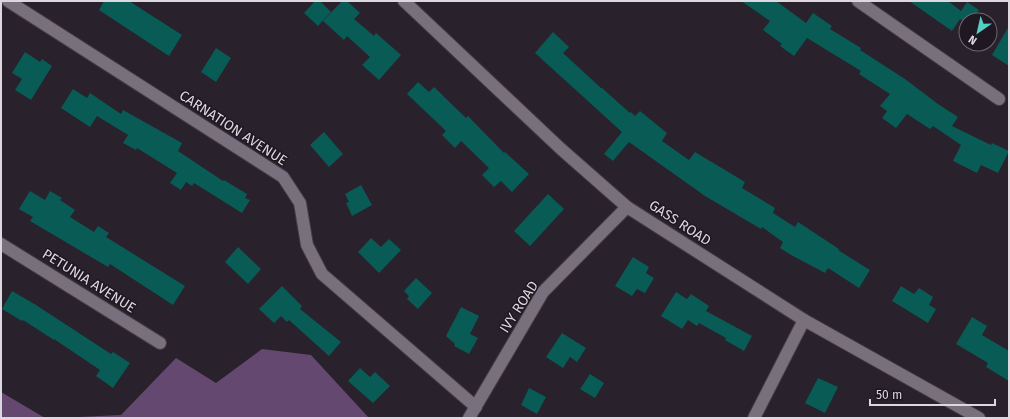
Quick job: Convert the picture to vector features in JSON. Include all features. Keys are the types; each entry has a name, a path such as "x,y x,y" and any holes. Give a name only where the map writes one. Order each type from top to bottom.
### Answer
{"street":[{"name":"CARNATION AVENUE","path":"8,1 283,177 300,203 307,245 322,274 476,407"},
{"name":"GASS ROAD","path":"404,1 561,149 627,207 804,320 979,418"},
{"path":"858,1 999,99"},
{"name":"IVY ROAD","path":"469,418 544,292 627,207"},
{"name":"PETUNIA AVENUE","path":"1,244 160,343"},
{"path":"754,418 804,320"}],"shaded area":[{"path":"262,349 311,355 369,418 56,418 121,415 176,358 216,383"},
{"path":"1,392 45,418 1,418"}],"building":[{"path":"104,1 129,1 182,35 169,56 99,10"},
{"path":"315,1 320,1 331,12 318,26 304,13"},
{"path":"342,1 347,1 360,13 354,19 374,36 376,33 401,55 379,80 362,65 370,57 347,36 344,40 323,21"},
{"path":"741,1 776,1 806,23 813,13 832,26 830,29 861,48 860,50 905,79 958,117 952,126 991,145 992,143 1009,151 998,173 981,165 977,173 953,161 961,145 933,126 930,129 907,114 896,128 882,118 887,111 880,106 890,94 859,74 861,71 807,38 794,56 780,46 782,44 763,30 770,21"},
{"path":"909,1 948,1 961,11 967,2 979,10 978,12 958,12 958,22 952,31"},
{"path":"1009,26 1009,66 992,55 994,52 998,52 998,45"},
{"path":"553,32 569,47 563,53 601,88 630,113 631,112 635,116 640,111 667,133 662,141 689,160 695,152 745,182 742,188 775,208 773,213 795,227 798,222 870,270 859,288 828,268 825,273 791,255 780,248 783,242 762,227 761,229 705,196 629,142 613,161 604,154 622,132 535,53"},
{"path":"216,48 231,58 216,82 201,72"},
{"path":"25,52 40,62 42,59 52,66 31,100 15,90 22,79 12,73"},
{"path":"418,82 429,92 434,87 466,118 468,116 504,153 505,152 529,174 512,192 501,181 494,187 482,175 489,168 461,141 455,148 442,135 446,131 407,94"},
{"path":"73,89 87,98 90,93 121,114 123,110 182,143 178,151 223,181 224,180 247,194 245,198 250,200 242,213 194,183 192,186 186,182 181,190 170,183 177,173 137,148 136,150 123,143 128,135 97,116 90,127 61,108"},
{"path":"324,132 343,154 329,167 310,145"},
{"path":"361,185 372,205 352,216 346,203 349,202 345,194"},
{"path":"30,191 45,200 50,191 62,198 60,200 75,210 70,217 94,232 98,226 109,233 106,237 185,286 173,305 110,264 108,267 30,221 33,217 19,209"},
{"path":"548,194 564,209 530,246 514,231"},
{"path":"371,238 381,247 389,239 401,250 379,273 358,252"},
{"path":"238,247 261,269 248,284 225,262"},
{"path":"633,257 649,267 646,273 654,278 645,293 637,289 632,296 615,286"},
{"path":"416,278 432,293 418,309 407,299 409,296 404,291"},
{"path":"282,286 302,306 300,309 341,342 329,356 289,320 287,322 281,316 274,323 259,309"},
{"path":"901,286 914,294 919,288 933,297 929,305 936,309 928,323 892,301"},
{"path":"12,291 111,354 113,352 130,363 113,388 96,376 100,370 54,339 2,309"},
{"path":"676,292 687,299 691,294 709,306 706,311 752,336 744,351 725,340 726,338 699,323 697,326 688,320 682,329 661,316"},
{"path":"461,307 479,316 470,334 478,338 469,354 454,346 455,344 446,336"},
{"path":"972,317 987,326 982,335 1009,351 1009,381 986,367 988,363 956,344"},
{"path":"562,333 586,348 577,362 570,357 563,368 546,357"},
{"path":"360,368 370,377 375,372 390,386 373,403 348,381"},
{"path":"590,374 604,383 595,398 580,389"},
{"path":"818,378 838,387 825,413 805,403"},
{"path":"529,388 546,397 537,414 521,405"}]}
